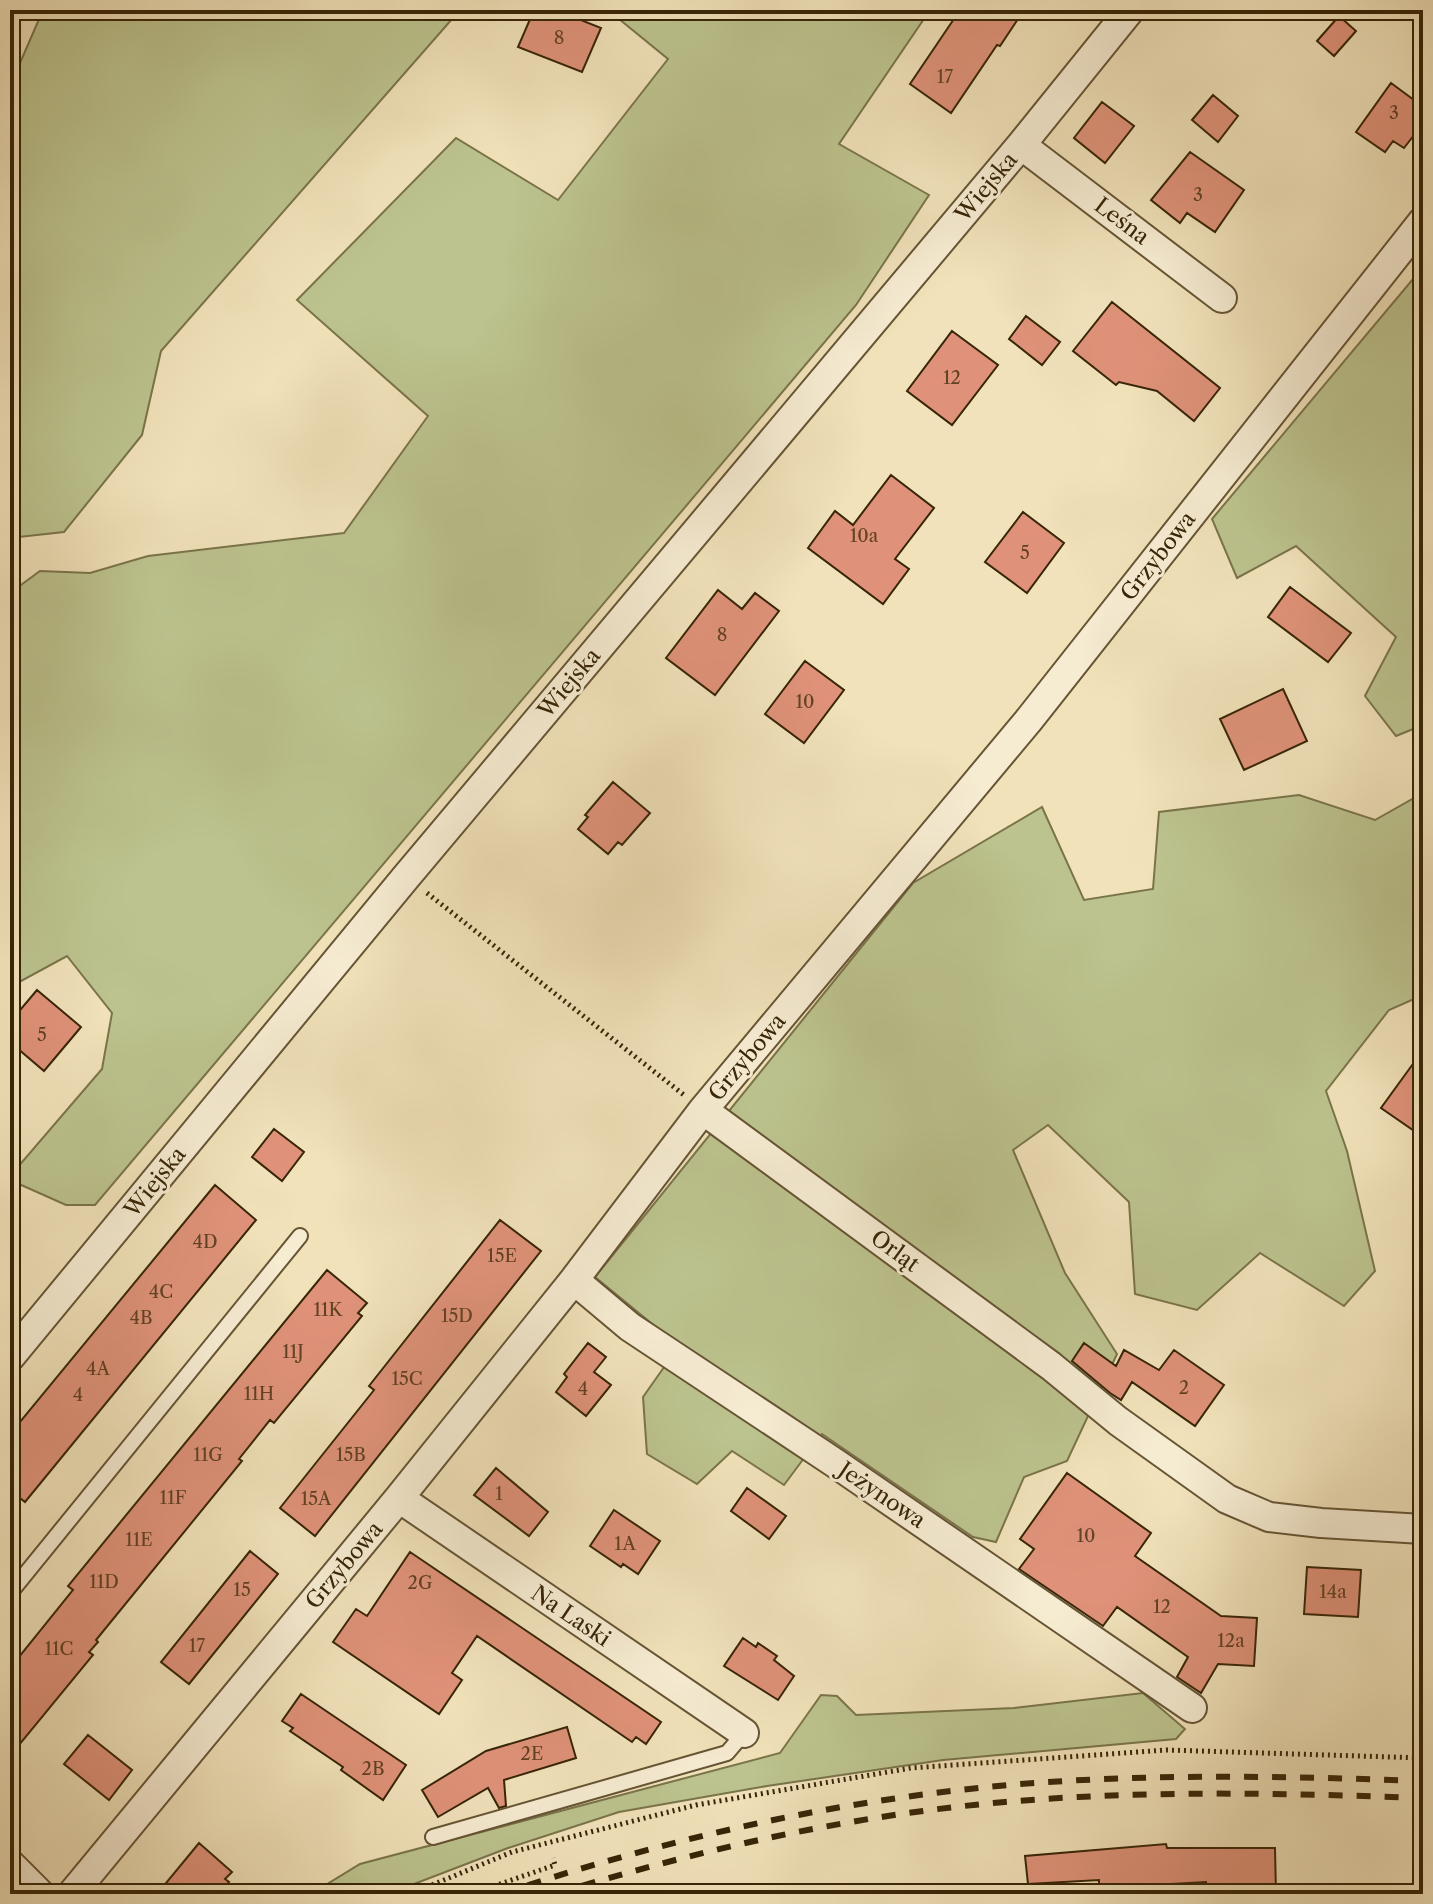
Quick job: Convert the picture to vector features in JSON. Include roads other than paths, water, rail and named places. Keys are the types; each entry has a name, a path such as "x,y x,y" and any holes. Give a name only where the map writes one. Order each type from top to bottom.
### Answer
{"street":[{"name":"Wiejska","path":"10,1357 406,877 1021,145 1130,10"},
{"name":"Leśna","path":"1021,145 1222,298"},
{"name":"Grzybowa","path":"72,1894 399,1498 574,1280 703,1110 1028,721 1423,221"},
{"name":"Orląt","path":"703,1110 1227,1499 1269,1517 1423,1529"},
{"name":"Jeżynowa","path":"574,1280 630,1327 847,1471 1192,1708"},
{"name":"Na Laski","path":"399,1498 744,1733"},
{"path":"10,1864 40,1894"}],"lane":[{"path":"10,1593 300,1236"},
{"path":"433,1837 727,1753 744,1733"}],"railway":[{"path":"501,1894 685,1840 809,1813 934,1793 1051,1782 1157,1777 1423,1781"},
{"path":"555,1894 666,1862 778,1836 948,1808 1057,1798 1162,1794 1423,1798"}]}
